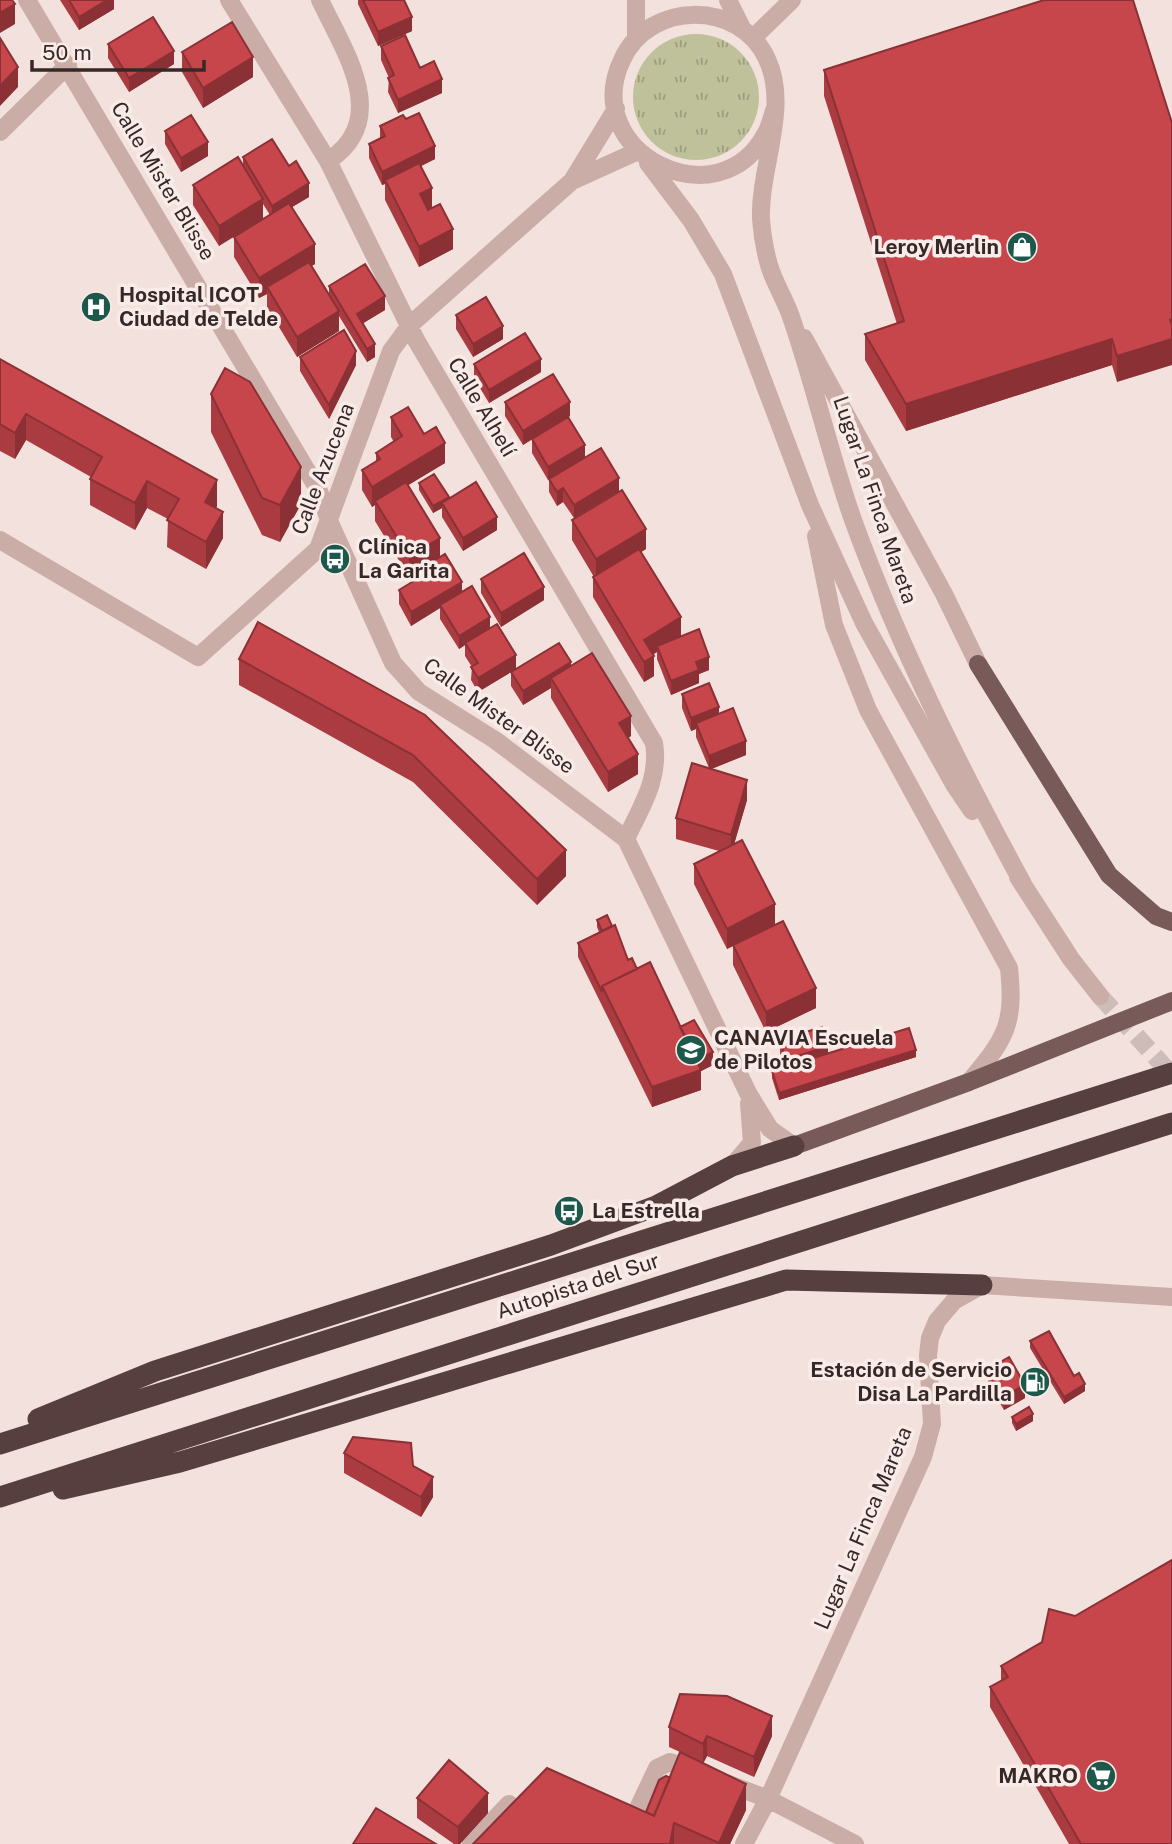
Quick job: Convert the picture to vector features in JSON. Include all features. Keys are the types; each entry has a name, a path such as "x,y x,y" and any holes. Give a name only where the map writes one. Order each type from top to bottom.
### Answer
{"highway":[{"name":"Autopista del Sur","path":"0,1444 1172,1073"},
{"name":"Autopista del Sur","path":"0,1497 1172,1123"},
{"path":"0,1434 155,1371 551,1245 656,1206 732,1166 794,1146"},
{"path":"0,1504 180,1462 786,1280 982,1285"}],"main road":[{"path":"978,664 1109,875 1156,916 1172,922"},
{"path":"794,1146 969,1082 1172,1001"}],"street":[{"name":"Calle Mister Blisse","path":"27,0 319,491 330,523 393,663 419,692 495,740 626,839 748,1093 770,1129 794,1146"},
{"name":"Calle Alhelí","path":"229,0 328,161 410,325 654,743 657,763 653,780 626,839"},
{"path":"320,0 359,85 362,104 346,149 328,161"},
{"name":"Lugar La Finca Mareta","path":"636,0 636,39"},
{"name":"Lugar La Finca Mareta","path":"728,0 767,59 775,83 775,108 761,219 769,264 790,314 852,517 897,633 963,773 1023,884"},
{"path":"748,34 792,0"},
{"name":"Lugar La Finca Mareta","path":"748,34 723,18 688,15 655,24 636,39 622,60 615,84 616,109 624,133 691,220 723,274 810,505 864,623 906,700 955,786 1071,959 1100,996"},
{"path":"0,132 68,65"},
{"name":"Lugar La Finca Mareta","path":"641,154 677,173 696,176 724,170 748,156 766,135 775,108"},
{"name":"Calle Azucena","path":"0,541 198,656 318,550 391,351 410,325 572,181 616,109"},
{"name":"Calle Azucena","path":"572,181 641,154"},
{"path":"790,314 842,404 978,664"},
{"path":"810,505 834,625 868,710 1009,968 1012,1002 1005,1035 969,1082"},
{"name":"Calle Mister Blisse","path":"732,1166 752,1143 754,1127 748,1093"},
{"path":"982,1285 1172,1297"},
{"name":"Lugar La Finca Mareta","path":"744,1844 768,1799 923,1457 932,1424 928,1355 930,1338 937,1321 954,1301 982,1285"},
{"path":"607,1809 632,1821 657,1768 670,1762 768,1799 855,1844"},
{"path":"471,1844 509,1804"}],"green space":[{"path":"696,34 720,39 740,53 754,73 759,97 754,121 740,141 720,155 696,160 672,155 652,141 638,121 633,97 638,73 652,53 672,39"}],"building":[{"path":"0,0 12,0 15,4 0,13"},
{"path":"69,0 107,0 79,17"},
{"path":"363,0 404,0 412,17 378,32"},
{"name":"Leroy Merlin","path":"1044,0 1133,0 1172,123 1172,339 1117,356 1112,339 906,404 865,334 904,321 824,70"},
{"path":"153,17 174,51 129,78 108,44"},
{"path":"232,22 253,57 203,88 182,52"},
{"path":"405,35 420,68 434,61 442,79 398,100 388,78 394,75 381,46"},
{"path":"0,38 18,67 0,86"},
{"path":"419,113 435,146 382,172 369,144 385,136 380,126 403,115 406,119"},
{"path":"191,115 208,142 181,158 165,131"},
{"path":"272,139 289,166 296,161 309,183 272,206 243,157"},
{"path":"238,157 263,199 219,226 193,185"},
{"path":"419,163 432,188 420,194 428,210 440,204 453,229 419,247 385,180"},
{"path":"289,203 315,244 259,278 234,237"},
{"path":"309,262 339,311 297,337 267,287"},
{"path":"365,264 385,296 357,314 375,344 367,349 329,286"},
{"path":"486,297 503,326 473,344 456,315"},
{"path":"344,330 356,351 329,405 300,357"},
{"path":"525,333 541,359 489,390 474,364"},
{"path":"0,359 217,480 205,502 223,512 206,542 167,520 179,499 147,481 135,503 90,479 102,457 26,414 15,433 0,424"},
{"path":"225,368 250,382 301,467 280,505 262,498 211,394"},
{"path":"553,374 570,402 523,431 505,402"},
{"path":"408,407 424,434 436,427 445,443 372,487 362,470 380,459 376,453 402,436 391,417"},
{"path":"568,417 585,445 548,467 532,439"},
{"path":"601,448 619,478 574,505 563,488 557,492 549,479"},
{"path":"434,474 449,497 433,506 419,483"},
{"path":"406,482 440,538 409,557 375,501"},
{"path":"476,482 497,517 463,538 442,503"},
{"path":"622,490 646,529 596,559 572,520"},
{"path":"639,549 681,617 644,640 654,656 644,662 593,577"},
{"path":"524,553 544,587 501,613 481,579"},
{"path":"445,554 462,582 411,612 399,590 435,568 432,562"},
{"path":"472,586 490,617 459,636 440,605"},
{"path":"258,622 425,715 566,850 537,879 413,755 239,659"},
{"path":"497,624 516,655 478,678 471,667 478,663 465,643"},
{"path":"699,629 709,657 696,662 699,670 671,681 657,646"},
{"path":"559,643 571,662 523,691 511,672"},
{"path":"592,653 631,716 619,723 638,754 608,772 551,678"},
{"path":"709,683 719,707 691,718 682,694"},
{"path":"733,708 746,741 709,756 696,723"},
{"path":"692,763 747,780 731,835 676,818"},
{"path":"742,840 775,904 727,929 694,864"},
{"path":"607,915 612,926 602,931 597,920"},
{"path":"783,921 816,988 766,1012 733,945"},
{"path":"615,925 628,960 632,958 637,969 602,986 602,992 578,943"},
{"path":"650,962 701,1070 652,1087 602,986"},
{"path":"694,1020 713,1052 696,1060 680,1027"},
{"path":"822,1027 828,1046 786,1060 780,1040"},
{"path":"909,1028 916,1050 779,1093 772,1071"},
{"path":"1049,1331 1074,1376 1079,1373 1085,1384 1064,1397 1030,1341"},
{"path":"1009,1357 1025,1385 1004,1396 988,1369"},
{"path":"1029,1407 1033,1414 1016,1424 1012,1417"},
{"path":"353,1437 411,1443 413,1466 433,1477 421,1497 344,1453"},
{"name":"MAKRO","path":"1172,1560 1172,1844 1081,1844 990,1687 1008,1677 1001,1666 1042,1642 1049,1609 1075,1616"},
{"path":"680,1694 727,1696 772,1716 754,1757 707,1736 703,1744 669,1727"},
{"path":"680,1752 746,1784 719,1843 674,1823 670,1844 473,1844 547,1768 654,1816"},
{"path":"449,1760 488,1793 458,1827 417,1798"},
{"path":"666,1776 670,1778 654,1816 646,1812 659,1780"},
{"path":"376,1808 436,1844 353,1844"}],"tunnel":[{"path":"1100,996 1172,1075"}],"place":[{"name":"Leroy Merlin","path":"1022,247"},
{"name":"Hospital ICOT Ciudad de Telde","path":"96,307"},
{"name":"Clínica La Garita","path":"335,559"},
{"name":"CANAVIA Escuela de Pilotos","path":"691,1050"},
{"name":"La Estrella","path":"569,1211"},
{"name":"Estación de Servicio Disa La Pardilla","path":"1035,1382"},
{"name":"MAKRO","path":"1101,1776"}]}
